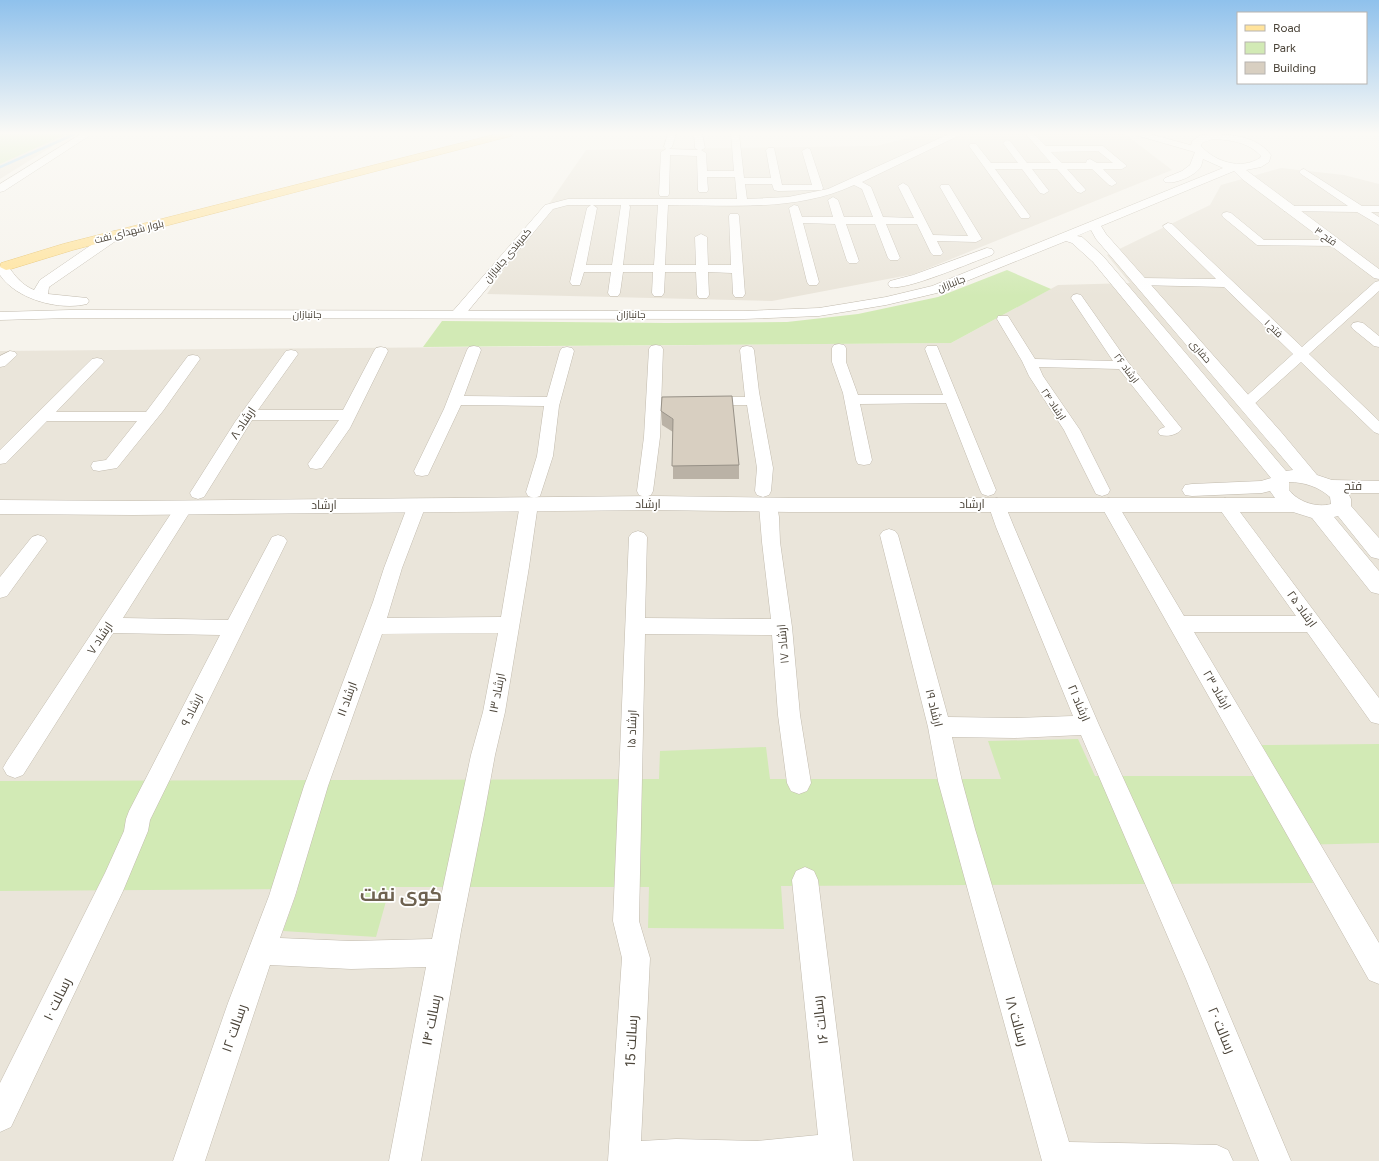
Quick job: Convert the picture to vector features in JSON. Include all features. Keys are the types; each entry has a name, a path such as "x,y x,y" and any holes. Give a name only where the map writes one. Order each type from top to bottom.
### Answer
{"main road":[{"name":"بلوار شهدای نفت","path":"16,251 70,239 271,188"},
{"name":"بلوار شهدای نفت","path":"2,265 68,246 297,188"}],"street":[{"path":"658,293 664,188"},
{"path":"740,188 742,202"},
{"name":"کمربندی جانبازان","path":"458,314 549,207 568,202 663,198 770,202 795,200 822,195 839,188"},
{"path":"866,188 894,258"},
{"path":"904,188 937,253"},
{"path":"930,238 976,239 946,188"},
{"path":"1004,188 1025,216"},
{"path":"1133,194 1148,188"},
{"name":"جانبازان","path":"0,316 70,314 744,315 819,312 886,301 937,289 1183,188"},
{"name":"فتح ۳","path":"1261,188 1379,275"},
{"path":"1328,188 1379,222"},
{"path":"833,200 854,261"},
{"path":"794,206 813,282"},
{"path":"576,282 592,208"},
{"path":"614,293 625,208"},
{"path":"1288,209 1379,209"},
{"path":"1227,215 1261,243 1334,243"},
{"path":"734,216 739,294"},
{"path":"797,220 921,221"},
{"name":"حفاری","path":"1094,225 1101,236 1247,403 1309,478"},
{"name":"فتح ۱","path":"1168,226 1379,429"},
{"path":"40,297 42,287 45,283 115,235"},
{"name":"حفاری","path":"1065,236 1077,240 1098,258 1280,480 1278,487 1281,493 1296,505"},
{"path":"701,237 703,295"},
{"name":"جانبازان","path":"884,286 918,278 998,248"},
{"path":"977,257 995,265"},
{"name":"جانبازان","path":"2,265 7,276 24,291 40,297 68,301 746,304 785,300"},
{"path":"579,268 738,269"},
{"path":"1141,282 1227,283"},
{"path":"1247,403 1379,285"},
{"name":"ارشاد ۲۶","path":"1077,298 1123,365 1174,430 1166,432"},
{"name":"ارشاد ۲۴","path":"1003,319 1030,363 1036,376 1072,430 1105,497"},
{"path":"1358,326 1379,343"},
{"path":"839,348 839,362 851,400 864,460"},
{"path":"646,491 650,457 660,401 656,349"},
{"name":"ارشاد ۲۱","path":"932,349 951,399 1088,725 1166,899"},
{"path":"422,471 444,429 474,350"},
{"name":"ارشاد ۱۷","path":"747,350 753,401 765,468 765,498 770,517 771,542 782,627 789,714 799,783"},
{"path":"316,464 329,448 348,415 381,351"},
{"name":"ارشاد ۱۳","path":"458,880 483,755 494,712 532,498 545,456 553,402 567,351"},
{"name":"ارشاد ۸","path":"191,500 218,458 250,415 266,388 291,354"},
{"path":"99,466 111,464 193,359"},
{"path":"0,459 97,362"},
{"path":"1030,363 1123,365"},
{"path":"851,400 951,399"},
{"path":"455,400 553,402"},
{"path":"691,401 753,401"},
{"path":"250,415 348,415"},
{"path":"43,416 149,417"},
{"name":"ارشاد","path":"1105,497 1262,486 1298,476 1309,478"},
{"path":"1309,478 1328,486 1339,495 1341,503 1379,552"},
{"name":"فتح","path":"1328,486 1379,486"},
{"name":"ارشاد","path":"532,498 646,491 702,498"},
{"name":"ارشاد","path":"8,500 1105,497 1225,504 1296,505"},
{"name":"ارشاد ۲۳","path":"1105,497 1379,970"},
{"name":"ارشاد","path":"250,500 417,505 478,498"},
{"name":"ارشاد ۷","path":"15,768 191,500"},
{"name":"فتح","path":"1319,512 1336,511 1341,503 1379,500"},
{"name":"ارشاد ۲۵","path":"1225,504 1379,715"},
{"name":"ارشاد ۱۱","path":"282,896 316,786 383,602 393,568 417,505"},
{"path":"1296,505 1319,512 1379,586"},
{"name":"ارشاد ۱۹","path":"889,535 939,727 950,782 977,880"},
{"name":"ارشاد ۱۵","path":"626,922 638,537"},
{"path":"0,591 38,541"},
{"name":"ارشاد ۹","path":"114,882 136,831 138,819 278,541"},
{"path":"1178,624 1313,624"},
{"path":"108,625 234,628"},
{"path":"374,626 510,625"},
{"path":"636,626 782,627"},
{"path":"939,727 1015,728 1088,725"},
{"name":"رسالت ۱۴","path":"405,1161 443,953 458,880"},
{"name":"رسالت ۱۶","path":"805,880 836,1155"},
{"name":"رسالت ۱۸","path":"977,880 1057,1159"},
{"name":"رسالت ۱۰","path":"0,1116 114,882"},
{"name":"رسالت ۱۲","path":"189,1161 242,1003 282,896"},
{"name":"رسالت ٢٠","path":"1166,899 1237,1065 1276,1161"},
{"name":"رسالت 15","path":"624,1159 636,958 626,922"},
{"path":"262,951 351,955 443,953"},
{"path":"624,1159 676,1155 757,1157 836,1155"},
{"path":"1057,1159 1217,1161"}],"shaded area":[{"path":"560,188 1127,188 914,274 772,301 487,294"},
{"path":"1219,188 1379,188 1379,1161 0,1161 0,351 951,343 1058,285 1130,283 1107,255 1210,205"}],"green space":[{"path":"1007,270 1051,289 951,343 423,347 442,321 666,323 787,322 858,314 938,297"},
{"path":"1078,739 1095,776 1279,776 1261,745 1379,744 1379,843 1295,845 1313,883 781,886 784,929 648,928 649,887 390,887 376,937 283,931 298,889 0,891 0,781 659,779 660,751 766,747 770,779 1001,779 988,741"}],"building":[{"path":"732,396 739,465 672,466 673,419 661,411 662,397"}],"district":[{"name":"کوی نفت","path":"401,894"}]}
